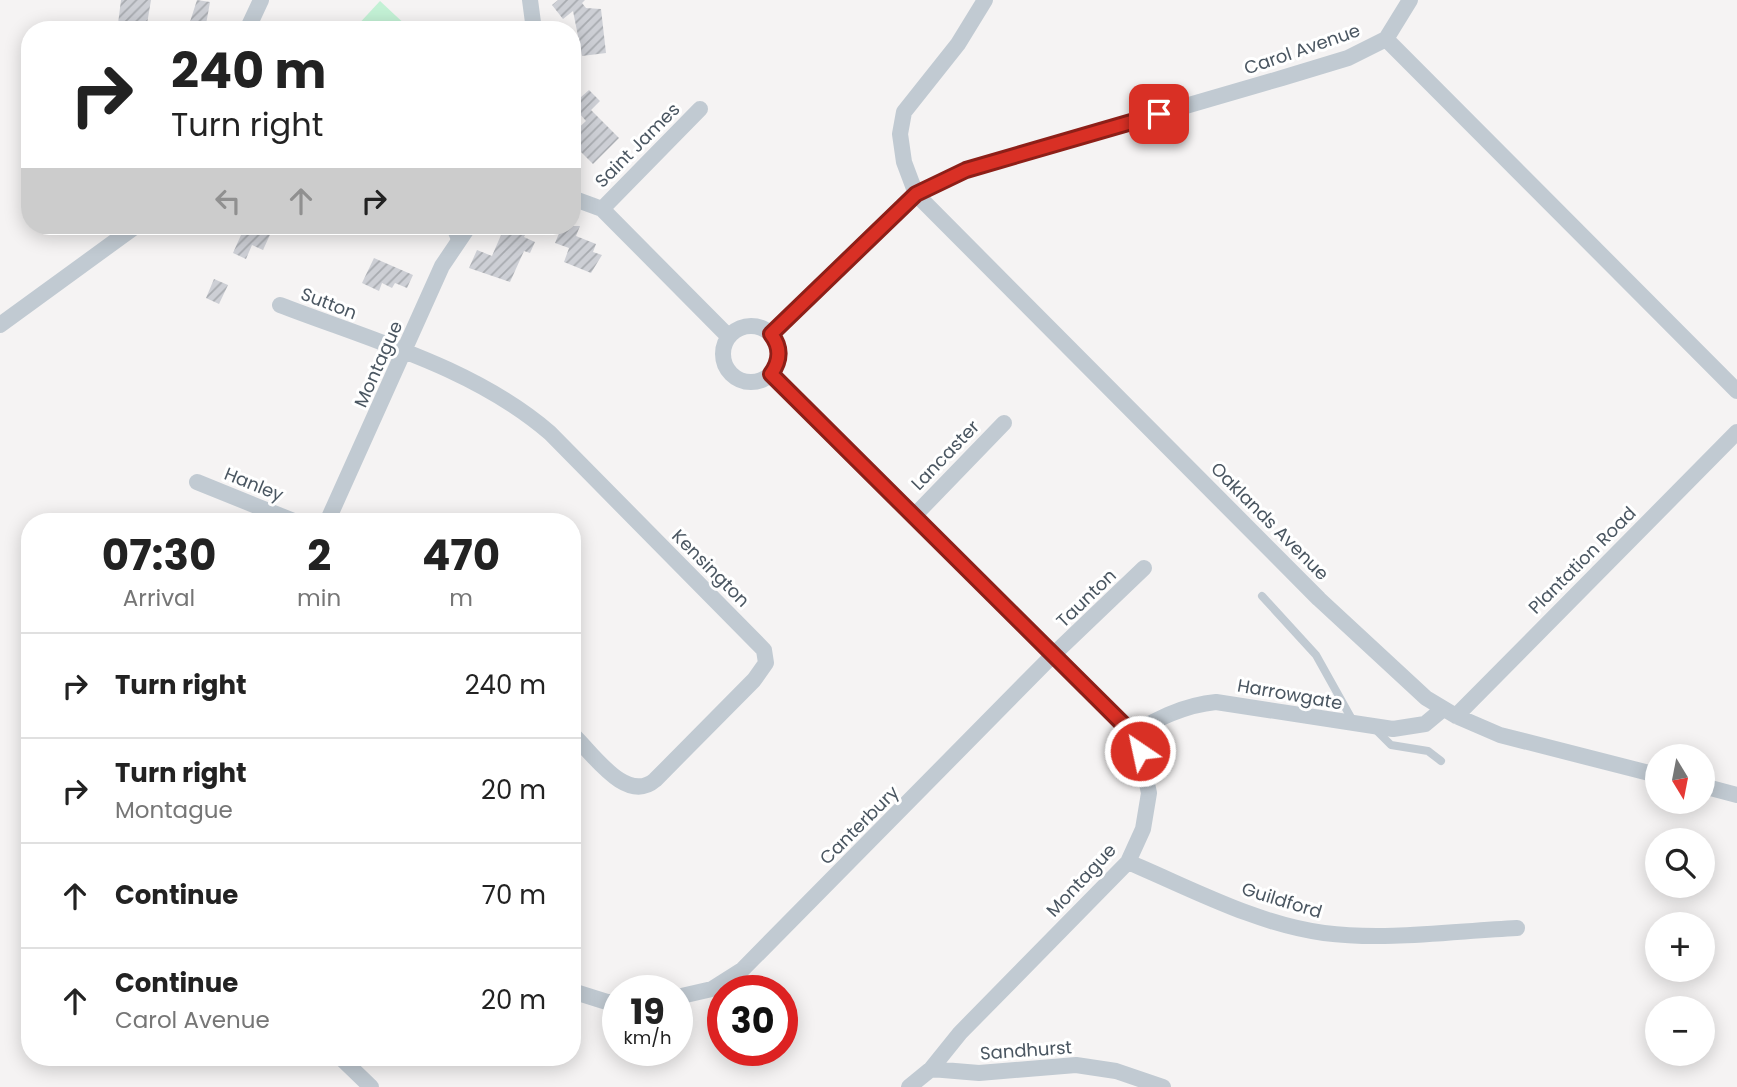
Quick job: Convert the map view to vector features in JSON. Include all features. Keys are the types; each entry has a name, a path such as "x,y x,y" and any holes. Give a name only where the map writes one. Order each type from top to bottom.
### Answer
{"street":[{"path":"251,21 261,0"},
{"path":"530,0 533,21"},
{"path":"916,194 904,162 900,134 904,112 958,44 985,0"},
{"path":"1386,39 1410,0"},
{"name":"Carol Avenue","path":"771,334 916,194 966,170 1348,58 1386,39 1737,391"},
{"name":"Saint James","path":"602,209 700,109"},
{"name":"Oaklands Avenue","path":"916,194 1320,599 1415,690 1449,713 1519,741 1645,772"},
{"path":"581,201 602,209 728,336"},
{"path":"0,325 124,235"},
{"name":"Montague","path":"331,513 456,242 462,235"},
{"name":"Sutton","path":"279,305 404,353"},
{"path":"744,326 753,326 771,334 776,341 779,358 771,374 754,382 744,381 729,372 722,355 728,336 744,326"},
{"name":"Kensington","path":"404,353 478,383 520,407 550,433 764,650 766,663 754,680 654,780 643,787 626,785 581,742"},
{"name":"Montague","path":"771,374 915,514 1130,734 1147,772 1149,807 1139,842 1128,862 960,1033 930,1069 909,1087"},
{"name":"Lancaster","path":"915,514 1004,423"},
{"name":"Plantation Road","path":"1449,713 1737,432"},
{"name":"Hanley","path":"197,482 274,513"},
{"name":"Taunton","path":"1054,655 1144,568"},
{"name":"Canterbury","path":"693,993 712,989 741,970 1054,655"},
{"name":"Harrowgate","path":"1130,734 1170,714 1199,704 1216,702 1373,727 1417,727 1449,713"},
{"path":"1715,789 1737,795"},
{"name":"Guildford","path":"1128,862 1273,920 1325,933 1379,934 1517,928"},
{"path":"581,994 602,1000"},
{"name":"Sandhurst","path":"930,1069 979,1073 1076,1065 1116,1071 1163,1087"},
{"path":"349,1066 371,1087"}],"lane":[{"path":"453,235 456,242"},
{"path":"1262,596 1316,654 1354,725"},
{"path":"1373,727 1391,744 1428,751 1441,761"}],"green space":[{"path":"380,1 401,21 361,21"}],"building":[{"path":"121,0 151,0 148,21 118,21"},
{"path":"197,0 210,2 207,21 190,21"},
{"path":"558,0 585,0 582,3 586,8 601,9 606,53 582,56 581,21 575,21 573,11 563,19 552,5"},
{"path":"589,90 600,101 591,110 619,138 593,164 581,152 581,126 586,121 581,115 581,97"},
{"path":"241,235 270,235 263,250 252,245 246,259 233,253"},
{"path":"501,235 525,235 524,237 535,242 530,253 524,251 510,282 469,268 477,250 492,256"},
{"path":"558,235 576,235 596,244 593,252 602,255 591,273 564,262 569,248 555,243"},
{"path":"374,258 413,275 407,288 395,283 392,288 382,283 379,291 362,283"},
{"path":"214,279 228,285 219,304 206,298"}],"route":[{"path":"1140,751 1123,724 915,514 771,374 779,358 779,349 771,334 916,194 966,170 1159,114"}]}
